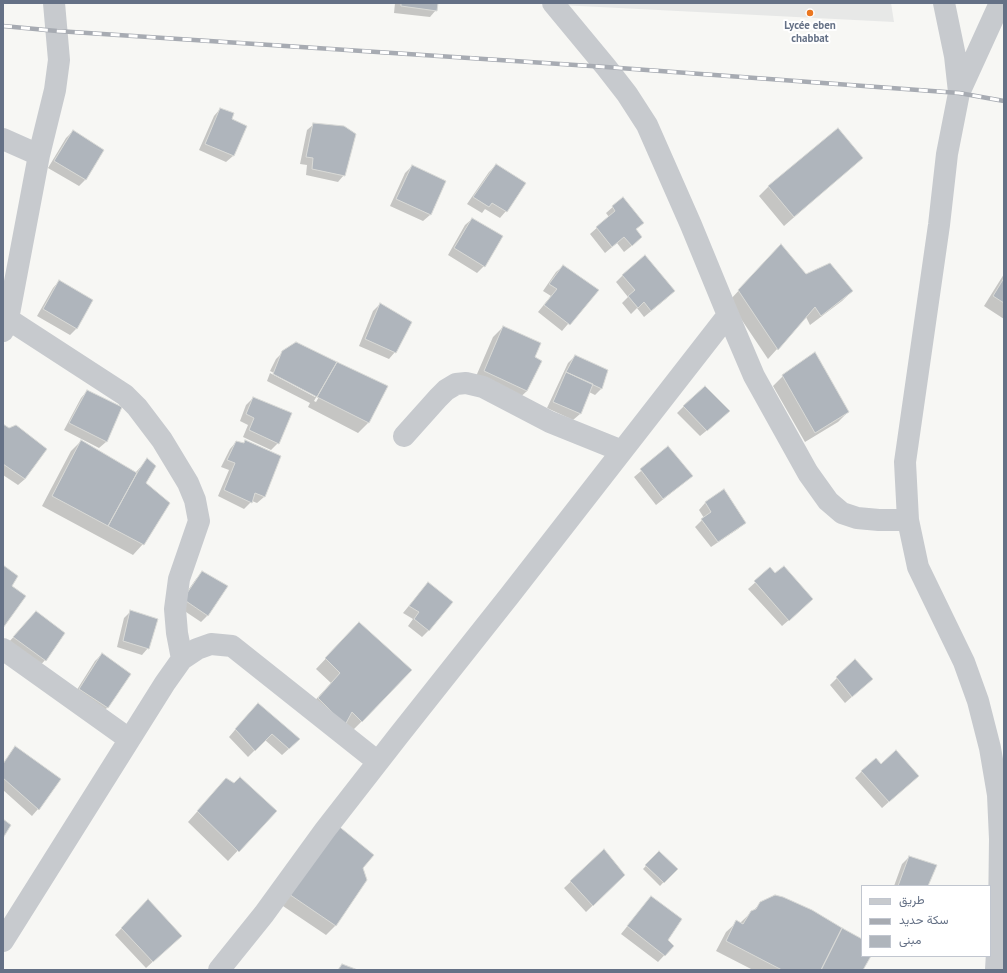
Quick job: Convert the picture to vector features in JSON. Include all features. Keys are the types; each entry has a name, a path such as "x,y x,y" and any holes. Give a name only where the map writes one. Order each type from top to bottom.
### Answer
{"street":[{"path":"54,3 60,60 55,90 39,155 5,325 126,394 162,440 188,484 195,500 199,521 180,579 175,609 177,633 182,659"},
{"path":"553,3 627,94 647,125 691,225 754,376 808,473 828,501 842,513 857,518 908,520"},
{"path":"944,3 955,56 959,94"},
{"path":"996,970 999,919 1000,839 998,795 990,748 978,700 964,662 918,567 908,520 905,462 939,225 947,154 959,94 1000,3"},
{"path":"3,139 39,155"},
{"path":"219,970 264,914 325,830 728,315"},
{"path":"404,436 446,390 456,384 466,383 483,387 550,422 622,451"},
{"path":"5,934 165,683 182,659 196,649 211,644 232,646 378,762"},
{"path":"3,649 129,739"}],"shaded area":[{"name":"Lycée eben chabbat","path":"559,3 891,3 894,22 560,5"}],"building":[{"path":"401,3 438,3 437,11 401,6"},
{"path":"220,108 234,113 232,119 247,126 234,156 205,144"},
{"path":"313,123 344,126 356,134 345,176 312,169 313,158 306,157"},
{"path":"838,128 863,158 794,217 768,186"},
{"path":"73,130 104,150 86,180 54,161"},
{"path":"496,164 526,183 507,212 492,203 489,207 473,197"},
{"path":"412,165 446,181 431,215 396,199"},
{"path":"623,197 644,223 636,229 642,237 632,246 624,237 612,247 596,227 615,211 612,206"},
{"path":"472,218 503,236 485,267 454,248"},
{"path":"781,244 806,274 830,263 853,291 821,316 815,307 778,350 738,290"},
{"path":"645,255 675,291 651,311 644,302 638,308 628,296 635,290 622,275"},
{"path":"563,265 599,290 570,325 544,305 557,289 549,284"},
{"path":"1004,278 1004,303 993,296"},
{"path":"59,280 93,300 77,329 43,309"},
{"path":"380,303 412,322 396,353 365,339"},
{"path":"503,326 541,343 535,357 542,361 527,391 484,371"},
{"path":"296,342 337,362 317,397 273,374 282,351"},
{"path":"815,352 849,412 815,433 782,375"},
{"path":"575,355 608,370 602,389 566,372"},
{"path":"337,362 388,386 369,423 317,397"},
{"path":"566,372 593,384 581,414 553,402"},
{"path":"705,386 730,411 707,431 683,406"},
{"path":"87,390 122,407 107,442 69,423"},
{"path":"253,397 292,413 279,444 249,430 254,418 246,414"},
{"path":"3,424 9,428 16,425 47,449 25,479 3,464"},
{"path":"81,440 137,473 108,526 52,496"},
{"path":"245,440 281,456 265,497 255,493 252,503 224,490 235,463 227,460 236,441 244,443"},
{"path":"668,446 693,476 663,499 640,469"},
{"path":"147,458 156,466 146,483 170,503 144,545 108,526 137,473"},
{"path":"724,489 746,523 718,542 701,519 711,512 705,502"},
{"path":"3,565 18,576 12,586 26,596 3,628"},
{"path":"784,566 813,599 789,621 754,581 770,567 775,573"},
{"path":"202,571 228,586 208,616 183,599"},
{"path":"428,582 453,602 429,631 414,619 419,612 409,606"},
{"path":"130,610 158,619 149,649 123,641"},
{"path":"36,611 65,633 46,661 13,637"},
{"path":"359,622 412,670 362,722 352,712 345,725 318,698 340,673 325,658"},
{"path":"102,653 131,674 108,708 79,689"},
{"path":"855,659 873,679 852,697 836,677"},
{"path":"258,703 300,739 289,749 272,734 255,751 235,729"},
{"path":"15,746 61,779 39,810 3,778 3,764"},
{"path":"896,750 919,776 889,802 861,771 876,758 881,764"},
{"path":"240,777 277,811 239,852 197,811 226,778 234,783"},
{"path":"3,819 11,825 3,838"},
{"path":"336,824 374,855 363,868 367,880 336,926 286,892"},
{"path":"604,849 625,875 593,906 570,881"},
{"path":"659,851 678,869 664,883 645,865"},
{"path":"909,856 937,865 928,885 898,885"},
{"path":"775,895 812,910 842,928 821,970 782,970 726,941 736,920 743,924 751,911 756,909 760,902"},
{"path":"651,896 682,919 668,940 674,946 665,956 627,926"},
{"path":"148,899 182,936 153,962 121,928"},
{"path":"842,928 861,938 861,957 870,957 863,970 821,970"},
{"path":"342,964 358,970 338,970"}],"railway":[{"path":"3,26 57,31 606,67 959,93 1004,101"}],"place":[{"name":"Lycée eben chabbat","path":"810,13"}]}
